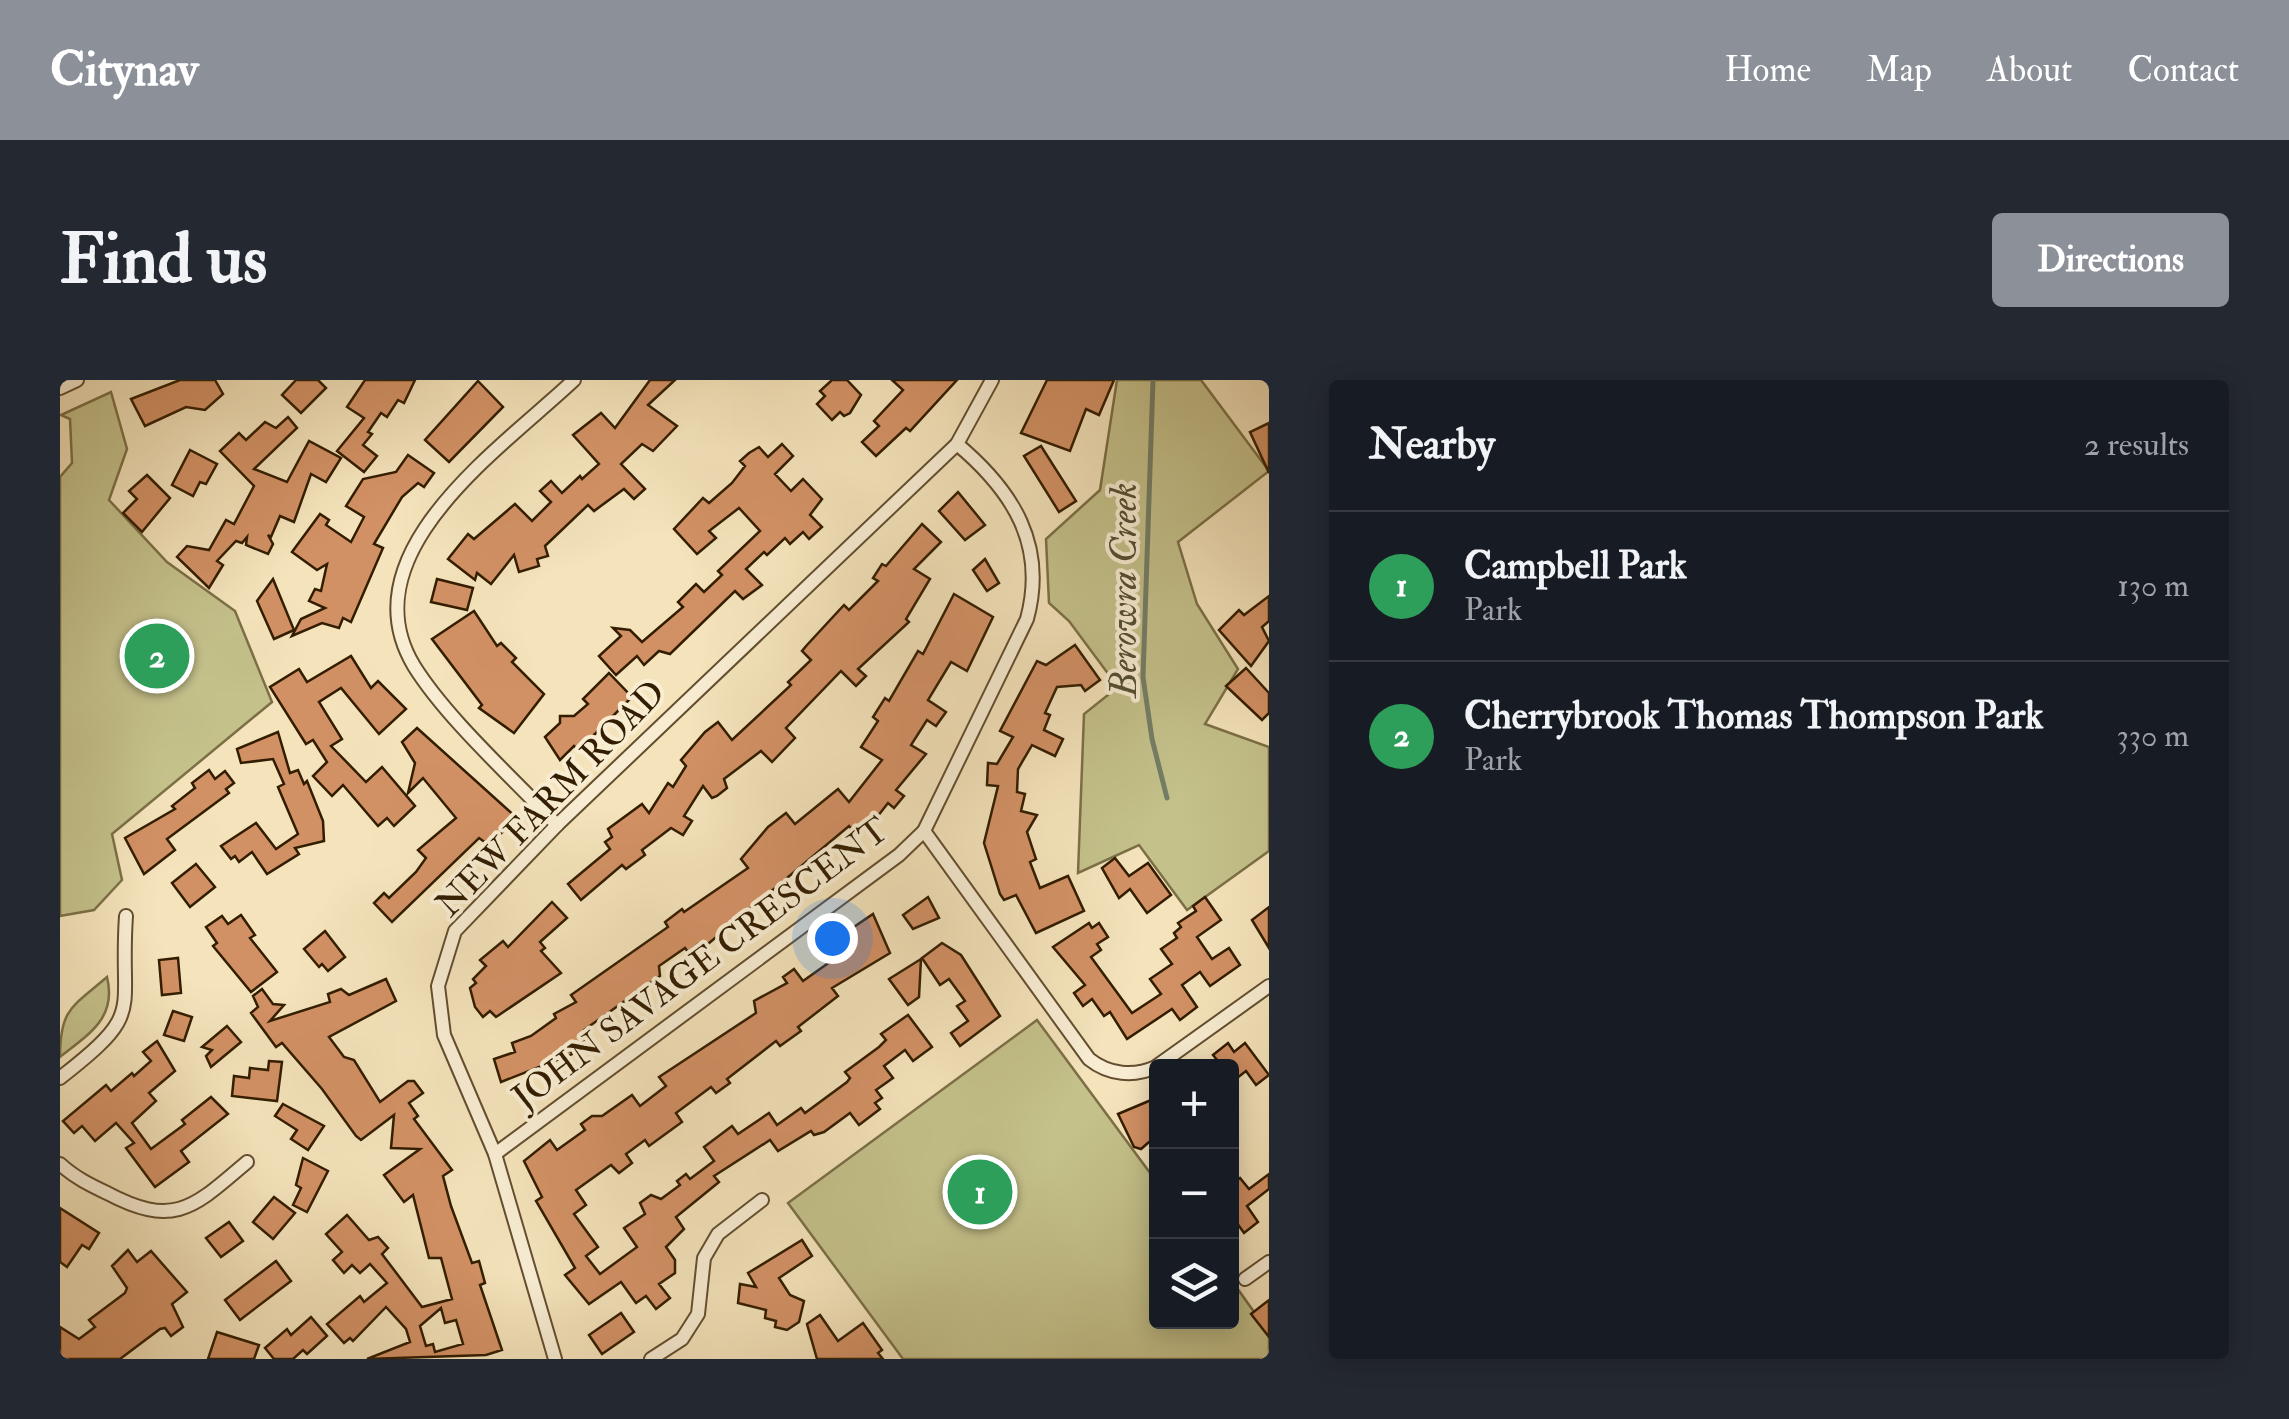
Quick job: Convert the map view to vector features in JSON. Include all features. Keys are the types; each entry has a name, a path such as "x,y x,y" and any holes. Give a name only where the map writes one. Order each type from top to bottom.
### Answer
{"street":[{"path":"60,388 77,380"},
{"path":"557,824 428,685 402,640 397,607 406,557 430,516 574,380"},
{"name":"NEW FARM ROAD","path":"556,1359 495,1154 444,1035 438,986 455,931 557,824 957,444 992,380"},
{"name":"JOHN SAVAGE CRESCENT","path":"495,1154 899,855 924,830 1028,619 1035,590 1032,545 1026,526 989,470 957,444"},
{"path":"924,830 1089,1060 1110,1071 1128,1073 1149,1069"},
{"path":"60,1078 101,1046 123,1019 128,1005 123,962 126,916"},
{"path":"1168,1059 1269,986"},
{"path":"60,1164 72,1175 150,1213 179,1210 212,1192 248,1162"},
{"path":"651,1359 682,1339 698,1314 704,1258 718,1234 762,1200"},
{"path":"1246,1279 1269,1262"}],"shaded area":[{"path":"1117,380 1201,380 1269,471 1178,542 1197,604 1238,669 1205,724 1269,747 1269,851 1187,910 1139,845 1078,873 1084,714 1118,687 1069,621 1049,603 1046,539 1100,490"},
{"path":"111,392 127,449 109,500 167,562 235,611 272,702 112,834 122,880 94,910 60,916 60,477 72,463 70,419 61,415"},
{"path":"107,977 108,1004 104,1014 90,1032 60,1057 62,1028 70,1010"},
{"path":"1037,1020 1149,1172 1149,1329 1239,1329 1239,1291 1269,1333 1269,1359 903,1359 788,1203"}],"building":[{"path":"180,380 215,380 223,394 205,410 186,407 145,426 131,399"},
{"path":"296,380 318,380 326,388 301,413 282,395"},
{"path":"365,380 415,380 404,403 398,400 387,417 381,413 368,432 372,434 363,445 377,456 364,472 337,451 364,418 347,407"},
{"path":"650,380 675,380 648,405 677,426 653,451 642,444 621,464 645,489 634,499 624,489 594,511 588,505 545,546 548,556 537,559 539,566 519,572 514,555 491,584 477,573 475,580 448,559 468,534 474,539 515,504 532,521 551,502 540,491 551,481 562,493 599,464 573,435 601,413 615,428"},
{"path":"832,380 847,380 861,395 850,413 844,416 840,412 832,420 817,404 825,396 820,391"},
{"path":"892,380 957,380 910,431 906,428 876,456 862,442 879,426 874,421 903,390"},
{"path":"1047,380 1114,380 1099,415 1086,409 1070,451 1021,433"},
{"path":"478,381 503,407 449,462 425,440"},
{"path":"288,417 297,428 254,469 287,482 309,441 341,458 326,482 311,474 294,522 280,516 271,537 268,535 273,544 268,554 246,545 247,537 242,543 236,541 217,561 223,565 209,588 177,557 187,546 209,550 226,520 234,524 254,486 220,451 239,433 246,440 265,422 276,428"},
{"path":"1269,423 1269,473 1250,432"},
{"path":"782,444 793,456 775,474 791,491 803,479 822,499 810,515 822,527 809,539 803,532 790,544 785,538 767,555 764,552 746,569 762,585 743,599 735,591 670,654 659,651 644,665 637,656 616,675 599,656 621,636 613,628 630,630 642,642 683,607 678,602 696,584 704,592 722,575 718,571 760,531 739,508 709,531 716,538 697,554 674,529 703,498 709,503 732,483 745,466 740,461 749,453 759,447 768,457"},
{"path":"1041,446 1076,501 1059,512 1024,456"},
{"path":"190,450 217,464 206,484 200,482 193,496 172,485"},
{"path":"408,455 434,473 424,487 418,483 402,497 374,544 383,548 351,622 343,618 339,628 322,623 292,636 301,619 325,608 309,601 315,589 321,591 327,564 317,570 292,552 320,514 329,520 326,525 351,542 364,517 346,506 363,479 396,472"},
{"path":"147,475 170,498 142,532 123,513 137,499 129,491"},
{"path":"958,492 985,525 965,540 939,511"},
{"path":"922,524 941,542 914,569 930,579 906,619 909,622 858,669 866,676 856,686 841,671 786,728 795,738 772,762 761,751 724,779 727,788 712,798 703,786 684,816 692,821 683,835 671,828 642,850 645,855 626,869 622,865 581,900 568,884 610,849 605,842 612,837 608,829 642,804 649,813 668,783 673,787 686,766 681,760 705,732 718,722 732,740 791,685 788,682 811,660 802,651 844,605 849,610 878,581 873,578 882,564 886,566"},
{"path":"985,559 999,583 987,591 973,570"},
{"path":"273,579 294,630 274,639 257,601"},
{"path":"437,579 473,588 467,610 431,602"},
{"path":"954,594 993,617 967,671 951,662 928,700 946,712 936,726 927,720 911,745 926,754 896,790 904,796 894,808 888,803 874,821 855,833 849,826 702,949 698,944 688,952 685,948 659,966 660,976 584,1030 586,1038 570,1050 572,1054 501,1082 494,1059 515,1052 512,1043 531,1036 556,1018 554,1014 576,1002 571,995 668,927 665,922 682,909 684,912 748,868 741,859 768,827 786,813 795,824 838,789 849,802 882,760 861,747 878,721 873,717 885,698 889,701 918,651 923,654"},
{"path":"1269,596 1269,621 1262,627 1269,641 1251,666 1219,630 1239,610 1244,615"},
{"path":"474,611 497,646 501,643 516,658 512,662 544,694 514,733 479,708 482,705 432,639"},
{"path":"1075,645 1100,680 1085,691 1081,685 1057,687 1045,713 1050,715 1044,730 1063,739 1055,756 1032,745 1018,769 1017,792 1025,794 1021,811 1037,815 1027,832 1036,859 1030,862 1040,888 1068,876 1084,911 1036,933 1016,895 1004,900 1000,894 984,843 998,786 987,785 988,763 997,764 1013,737 1000,731 1037,661 1046,665"},
{"path":"351,656 371,688 378,681 406,709 379,734 341,688 319,702 342,739 331,746 366,782 382,767 415,806 394,826 387,818 378,826 343,785 332,796 313,776 327,762 313,740 306,744 270,687 299,669 307,682"},
{"path":"1246,668 1269,693 1269,713 1262,720 1226,686"},
{"path":"609,673 632,697 579,750 574,746 560,760 545,737 560,723 560,716 574,716 588,704 583,699"},
{"path":"417,728 517,818 489,845 479,838 392,922 374,903 384,893 389,898 416,872 426,858 418,850 456,818 423,778 408,793 415,763 402,742"},
{"path":"278,732 290,773 298,770 304,784 307,781 323,821 324,841 295,848 299,854 267,874 252,852 239,862 235,856 231,859 221,846 256,823 276,849 298,834 278,787 284,784 273,759 241,763 237,749"},
{"path":"209,770 215,779 225,771 234,783 226,789 229,793 167,839 175,850 144,874 125,838 175,809 172,806 195,788 192,783"},
{"path":"1115,858 1129,876 1148,863 1171,895 1147,913 1130,889 1119,898 1102,868"},
{"path":"196,864 215,887 190,907 172,883"},
{"path":"928,897 939,918 913,929 903,915"},
{"path":"1205,897 1221,920 1197,937 1212,959 1229,948 1240,965 1210,986 1200,972 1182,985 1197,1007 1180,1020 1172,1009 1127,1039 1110,1012 1104,1016 1092,999 1083,1006 1074,993 1085,985 1053,947 1089,923 1092,928 1099,923 1108,937 1097,944 1101,950 1091,957 1132,1013 1161,994 1150,979 1172,964 1161,949 1177,938 1174,933 1181,927 1178,923 1196,911 1193,906"},
{"path":"552,902 567,918 540,942 545,948 541,951 561,973 496,1017 490,1011 483,1017 475,1007 470,988 486,966 480,960 503,941 508,947"},
{"path":"1269,907 1269,948 1252,920"},
{"path":"873,914 890,953 832,988 838,996 798,1027 801,1031 780,1046 776,1041 727,1079 730,1083 716,1093 711,1087 676,1113 682,1122 649,1146 645,1140 626,1154 632,1163 619,1173 611,1165 576,1190 586,1205 574,1214 598,1247 586,1256 600,1274 637,1247 624,1228 645,1214 640,1203 651,1195 661,1199 680,1185 677,1181 686,1174 690,1179 714,1161 704,1147 732,1126 738,1134 769,1113 777,1125 801,1108 805,1113 847,1082 850,1078 845,1072 879,1047 886,1040 881,1034 908,1015 932,1047 913,1061 905,1050 884,1066 893,1078 876,1090 882,1098 875,1103 880,1109 859,1125 850,1113 824,1132 814,1135 811,1131 778,1151 770,1140 714,1176 719,1182 676,1217 684,1229 666,1247 675,1260 675,1273 659,1284 670,1298 656,1309 646,1296 636,1303 621,1282 589,1304 565,1275 575,1268 536,1201 542,1197 524,1161 550,1140 557,1150 585,1130 581,1124 592,1116 602,1116 632,1095 640,1106 666,1086 659,1077 756,1013 754,1001 787,983 783,977 794,969 803,981 834,959 854,939 848,931"},
{"path":"241,915 255,935 250,938 277,972 251,992 213,946 217,943 206,927 222,916 228,924"},
{"path":"325,931 345,957 328,971 322,964 319,967 304,949"},
{"path":"942,943 961,955 1000,1016 960,1046 951,1033 968,1021 957,1006 965,1001 949,979 940,985 922,958"},
{"path":"178,958 181,993 162,995 159,960"},
{"path":"921,959 919,997 908,1005 889,979"},
{"path":"386,979 396,1001 329,1037 344,1057 354,1060 380,1102 408,1081 414,1081 423,1093 409,1103 418,1116 414,1119 452,1170 443,1176 451,1206 472,1263 479,1261 485,1283 480,1285 502,1350 486,1355 367,1359 410,1342 406,1329 386,1307 353,1341 350,1338 344,1343 327,1324 360,1296 364,1302 387,1283 370,1264 360,1273 352,1265 344,1273 333,1260 342,1252 326,1234 347,1215 369,1240 378,1237 388,1248 382,1254 422,1307 452,1299 441,1258 429,1258 413,1195 404,1202 384,1175 420,1149 391,1148 394,1115 361,1140 356,1136 322,1089 282,1043 276,1047 251,1013 258,1007 253,996 262,989 273,1004 284,1005 270,1021 330,1002 328,994 341,989 349,995","holes":["441,1308 445,1323 456,1320 463,1344 435,1352 433,1344 426,1346 420,1326"]},
{"path":"173,1011 192,1017 184,1041 164,1035"},
{"path":"227,1026 241,1042 211,1067 206,1056 212,1050 202,1047"},
{"path":"157,1041 175,1071 149,1093 156,1101 132,1123 151,1149 185,1124 182,1120 211,1097 228,1114 181,1151 189,1162 155,1187 126,1148 134,1143 116,1123 95,1141 82,1126 74,1133 63,1121 106,1085 111,1091 132,1073 134,1076 151,1061 143,1052"},
{"path":"1228,1043 1234,1052 1245,1043 1269,1075 1256,1085 1246,1071 1239,1076 1239,1059 1216,1059 1213,1055"},
{"path":"269,1061 282,1062 277,1101 232,1096 234,1076 249,1078 250,1068 268,1070"},
{"path":"1149,1101 1149,1142 1141,1149 1134,1147 1118,1114"},
{"path":"283,1104 324,1126 308,1150 291,1139 297,1130 275,1116"},
{"path":"303,1158 328,1171 307,1212 293,1205 301,1188 296,1185"},
{"path":"1269,1174 1269,1189 1247,1206 1258,1222 1244,1233 1239,1226 1239,1179 1249,1189"},
{"path":"274,1197 295,1213 273,1239 253,1222"},
{"path":"60,1208 99,1233 89,1249 82,1245 67,1267 60,1262"},
{"path":"229,1222 243,1241 221,1257 206,1238"},
{"path":"802,1240 812,1256 779,1278 790,1295 804,1301 799,1322 787,1330 775,1327 776,1321 765,1318 766,1310 738,1303 740,1284 756,1287 748,1273"},
{"path":"128,1250 137,1262 151,1251 187,1292 172,1304 183,1327 171,1336 165,1328 160,1329 120,1359 60,1359 60,1327 79,1339 95,1327 89,1320 125,1293 127,1288 112,1266"},
{"path":"276,1261 291,1281 240,1320 225,1300"},
{"path":"1269,1300 1269,1337 1251,1314"},
{"path":"621,1313 634,1332 602,1354 589,1335"},
{"path":"820,1315 838,1341 863,1323 882,1350 878,1353 883,1359 817,1359 807,1324"},
{"path":"311,1317 327,1336 307,1354 303,1350 293,1359 274,1359 265,1348 287,1329 291,1335"},
{"path":"217,1332 259,1345 254,1359 208,1359"}],"waterway":[{"name":"Berowra Creek","path":"1153,380 1143,677 1152,739 1167,798"}],"place":[{"name":"Cherrybrook Thomas Thompson Park","path":"157,656"},
{"name":"Campbell Park","path":"980,1192"}]}
